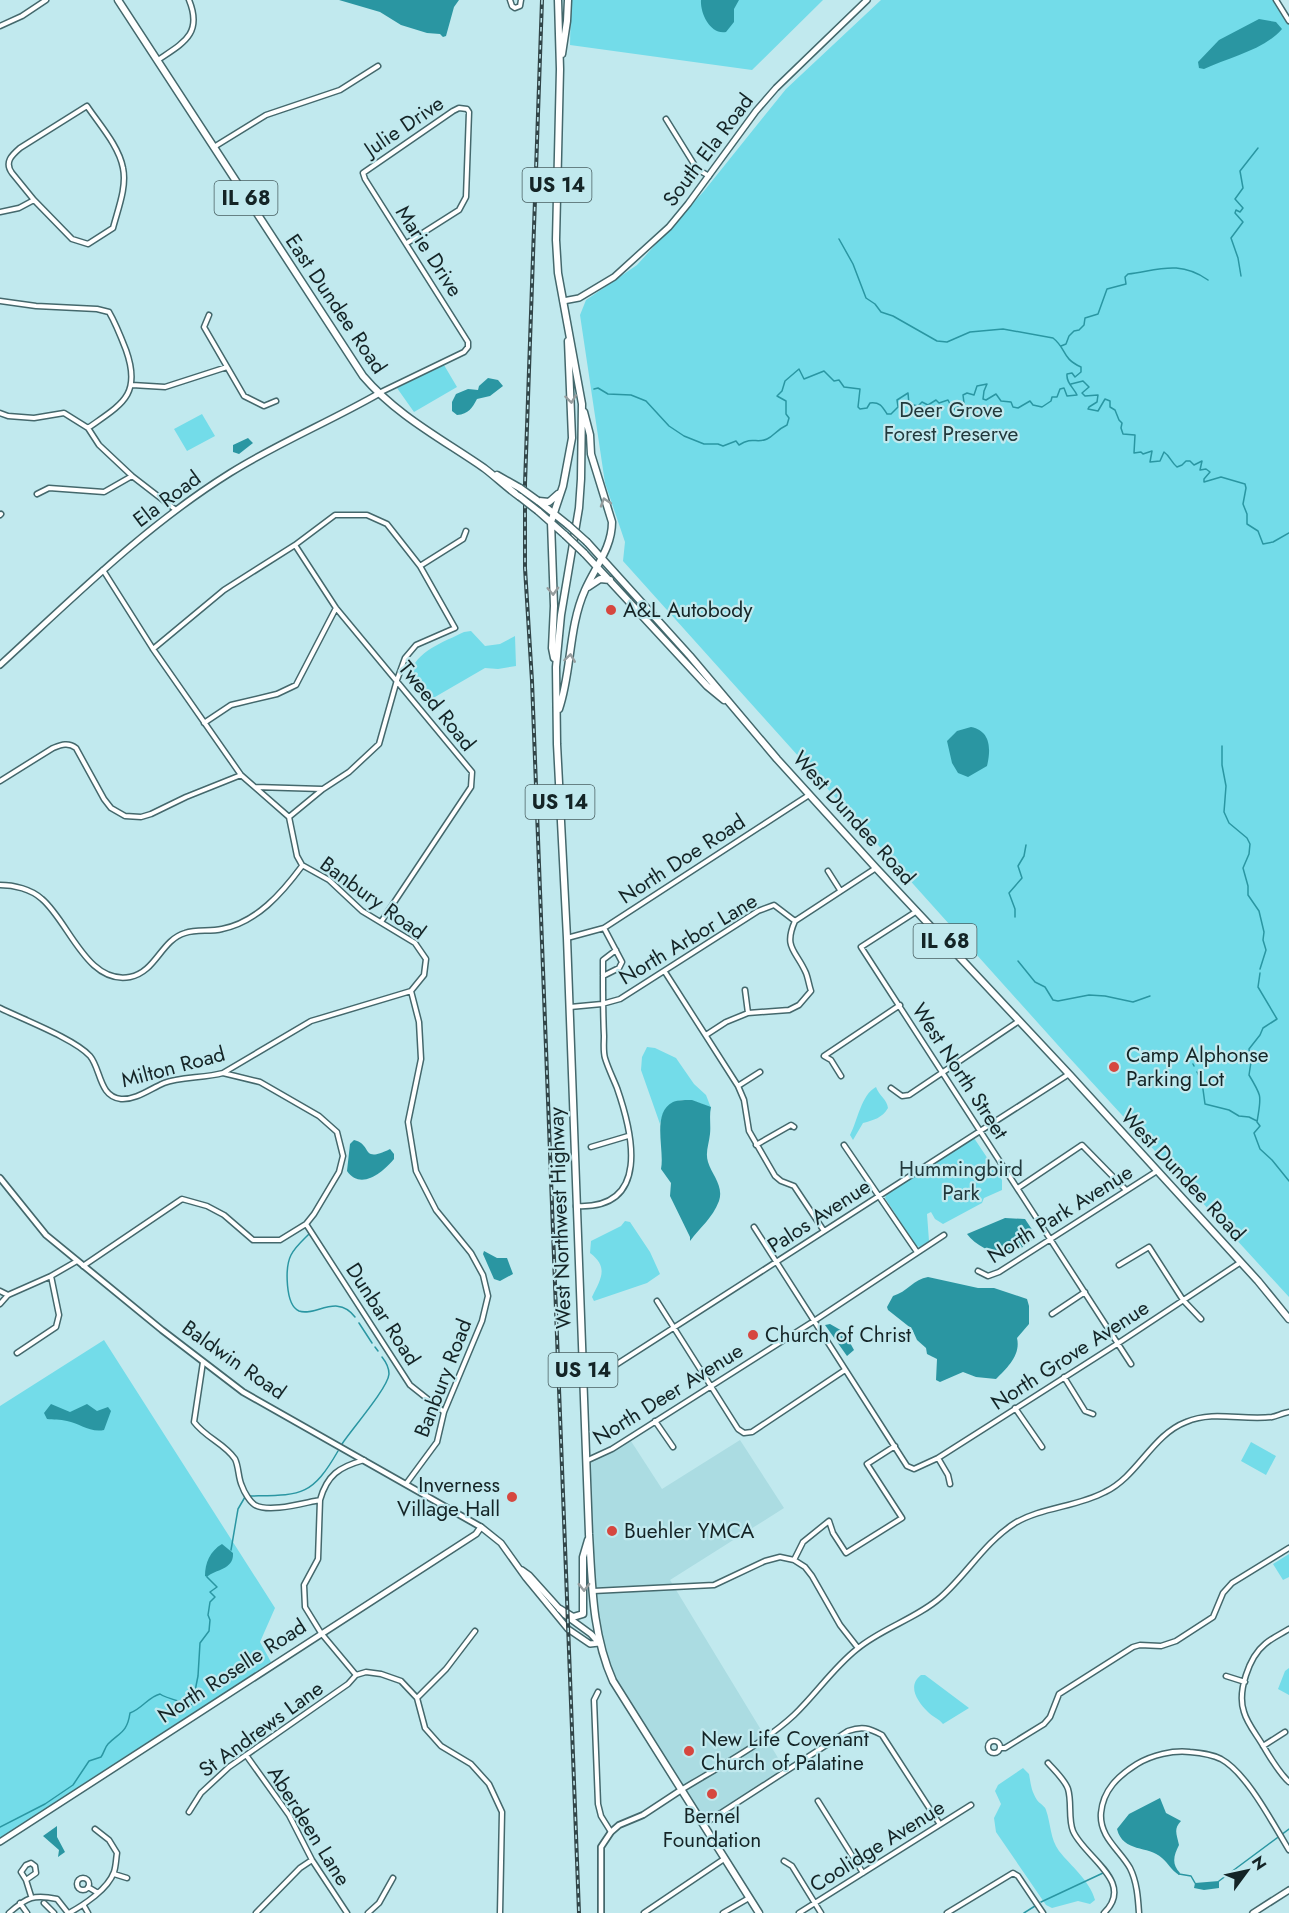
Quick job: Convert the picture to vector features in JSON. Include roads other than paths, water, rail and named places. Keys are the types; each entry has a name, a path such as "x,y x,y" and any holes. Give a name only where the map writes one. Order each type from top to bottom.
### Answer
{"main road":[{"name":"East Dundee Road","path":"118,0 315,306 363,376 378,394 485,469 551,522"},
{"name":"US 14","path":"558,0 560,69 555,240 563,301 582,404"},
{"name":"US 14","path":"560,69 568,0"},
{"name":"South Ela Road","path":"563,301 579,298 614,277 669,227 756,111 776,88 867,0"},
{"path":"556,666 552,648 554,606 551,522 563,486 571,450 573,426 567,320"},
{"name":"Ela Road","path":"0,666 103,570 176,510 249,462 315,425 378,394"},
{"path":"556,715 566,688 577,612 612,533 612,522 591,454 590,435 582,404"},
{"name":"West Northwest Highway","path":"582,404 581,479 576,531 556,666 556,715 567,938 575,1206 590,1534 598,1643 613,1681 759,1913"},
{"name":"East Dundee Road","path":"485,469 520,488 554,513"},
{"path":"538,501 554,499 563,486"},
{"name":"West Dundee Road","path":"554,513 602,557 809,795 1020,1020 1241,1262 1289,1318"},
{"name":"West Dundee Road","path":"551,522 598,567 707,686 735,711"},
{"path":"585,590 597,580 610,580"},
{"path":"481,1527 501,1543 568,1629 590,1644 598,1643"},
{"name":"North Roselle Road","path":"0,1842 476,1534 481,1527"},
{"path":"560,1609 573,1617 583,1614 583,1557 590,1534"},
{"path":"521,1569 571,1620 598,1643"},
{"path":"1253,1913 1289,1890"}],"street":[{"path":"0,26 22,16 46,0"},
{"path":"158,60 188,40 195,23 189,0"},
{"path":"510,0 512,6 516,8 520,6 520,0"},
{"path":"1277,0 1289,21"},
{"path":"214,147 266,115 340,90 378,66"},
{"path":"87,106 114,147 123,167 123,188 113,228 88,243 72,239 34,200 9,169 9,159 20,148 87,106"},
{"name":"Julie Drive","path":"363,173 453,111 464,107 469,112 466,197 459,210 407,243"},
{"path":"666,119 697,169 709,176"},
{"name":"Marie Drive","path":"363,173 466,338 468,346 464,352 378,394"},
{"path":"0,212 20,208 34,200"},
{"path":"0,301 109,312 132,366 132,385 126,397 116,408 88,428"},
{"path":"209,315 204,327 244,396 264,406 276,401"},
{"path":"132,385 165,387 227,368"},
{"path":"0,413 8,416 34,418 64,413 88,428 99,445 132,476 176,510"},
{"path":"37,494 50,488 104,492 132,476"},
{"path":"103,570 153,649 241,776 289,818 323,789 349,772 380,744 405,658 416,645 455,628 420,566 387,524 367,514 335,515 295,545 224,590 153,649"},
{"path":"420,566 463,540 466,531"},
{"name":"Tweed Road","path":"295,545 336,608 471,772 471,787 381,922"},
{"path":"204,723 231,705 277,694 296,685 336,608"},
{"path":"0,781 53,748 71,745 76,748 104,800 118,813 133,818 151,814 186,797 241,776"},
{"path":"254,787 323,789"},
{"name":"North Doe Road","path":"567,938 604,928 809,795"},
{"name":"Banbury Road","path":"289,818 297,856 302,865 329,880 362,911 415,943 426,959 424,975 411,991 419,1022 421,1059 408,1122 416,1171 436,1210 471,1253 483,1275 488,1296 482,1321 444,1412 436,1442 406,1484"},
{"path":"0,885 26,890 43,900 90,961 108,975 122,978 147,969 169,943 180,935 193,931 228,928 253,916 285,889 302,865"},
{"path":"706,1035 726,1022 748,1013 789,1010 799,1005 811,991 806,973 791,949 790,932 795,921 876,868"},
{"path":"828,871 840,890"},
{"name":"North Arbor Lane","path":"569,1007 603,1004 620,999 765,908 774,905 795,921"},
{"name":"West North Street","path":"917,911 861,946 1131,1364"},
{"path":"603,976 619,968 622,962 604,928"},
{"path":"575,1206 601,1203 615,1196 622,1190 631,1173 632,1161 628,1136 617,1089 605,1058 603,960 616,951"},
{"path":"665,972 738,1086 744,1100 749,1131 775,1176 794,1186 824,1231"},
{"path":"745,990 748,1013"},
{"name":"Milton Road","path":"0,1008 67,1040 90,1057 106,1090 110,1095 120,1099 134,1098 166,1082 207,1078 223,1073 311,1021 411,991"},
{"path":"841,1076 831,1060 825,1056 900,1005"},
{"path":"891,1088 902,1096 909,1095 1020,1020"},
{"path":"738,1086 760,1072"},
{"path":"83,1266 182,1199 207,1206 224,1215 253,1240 280,1240 306,1224 321,1204 339,1172 343,1156 338,1132 319,1116 260,1083 223,1073"},
{"name":"Palos Avenue","path":"584,1382 606,1371 1069,1074"},
{"path":"756,1145 791,1125 794,1127"},
{"path":"591,1147 628,1136"},
{"path":"844,1145 917,1252"},
{"path":"1018,1188 1082,1145 1126,1190"},
{"name":"North Park Avenue","path":"978,1271 988,1276 999,1272 1157,1171"},
{"name":"Baldwin Road","path":"0,1178 46,1235 243,1392 481,1527"},
{"name":"Dunbar Road","path":"306,1224 410,1384 444,1412"},
{"path":"754,1227 895,1446 867,1464 902,1518 846,1553 833,1533 829,1521 803,1542 794,1560"},
{"name":"North Deer Avenue","path":"588,1460 612,1449 814,1321 944,1235"},
{"path":"1119,1265 1149,1247 1183,1300 1201,1319"},
{"path":"0,1304 8,1295 51,1276 77,1261"},
{"name":"North Grove Avenue","path":"895,1446 907,1466 914,1469 938,1458 1241,1262"},
{"path":"17,1353 56,1327 59,1315 51,1276"},
{"path":"0,1291 8,1295"},
{"path":"1052,1314 1085,1292"},
{"path":"657,1301 738,1429 744,1433 752,1432 845,1371"},
{"path":"203,1362 194,1422 202,1433 224,1447 236,1461 241,1485 253,1503 257,1506 278,1508 320,1500"},
{"path":"1064,1377 1085,1411 1093,1414"},
{"path":"1015,1408 1042,1447"},
{"path":"602,1913 599,1856 601,1847 611,1832 619,1825 643,1815 767,1735 793,1715 858,1648 925,1609 942,1596 980,1554 1015,1523 1105,1493 1131,1474 1166,1434 1185,1422 1203,1417 1272,1417 1289,1412"},
{"path":"655,1421 673,1447"},
{"path":"345,1465 349,1452"},
{"path":"938,1458 948,1475 950,1484"},
{"path":"364,1460 345,1465 327,1482 320,1500 318,1558 304,1585 305,1607 321,1634 356,1675 366,1672 401,1681 417,1698 425,1728 441,1746 471,1764 489,1784 502,1812 500,1913"},
{"path":"1000,1748 1005,1748 1044,1724 1059,1694 1133,1647 1140,1644 1161,1646 1173,1643 1213,1617 1221,1597 1232,1583 1289,1548"},
{"path":"593,1591 714,1585 765,1561 780,1557 794,1560 805,1567 812,1576 840,1625 858,1648"},
{"path":"1289,1629 1264,1645 1252,1659 1245,1682 1242,1705 1244,1714 1263,1746 1283,1777 1289,1782"},
{"path":"417,1698 446,1669 475,1630"},
{"name":"St Andrews Lane","path":"189,1812 201,1793 229,1767 348,1684 356,1675"},
{"path":"1226,1676 1245,1682"},
{"path":"598,1692 594,1700 598,1804 601,1816 611,1832"},
{"path":"703,1825 848,1731 860,1727 870,1728 882,1735 939,1824"},
{"path":"1263,1746 1285,1732"},
{"path":"1139,1913 1136,1884 1130,1868 1106,1836 1100,1816 1108,1788 1123,1773 1148,1759 1183,1751 1208,1754 1224,1761 1244,1780 1289,1850"},
{"name":"Aberdeen Lane","path":"246,1755 289,1815 312,1860 347,1913"},
{"path":"1048,1763 1068,1788 1073,1831 1113,1884 1115,1895 1112,1905 1104,1913"},
{"path":"818,1801 863,1873"},
{"name":"Coolidge Avenue","path":"799,1913 970,1805"},
{"path":"9,1913 32,1896 57,1899 69,1913 84,1906 98,1893 114,1874 117,1853 108,1840 94,1829"},
{"path":"644,1913 724,1859"},
{"path":"256,1913 300,1868 312,1860"},
{"path":"784,1860 792,1866 821,1913"},
{"path":"26,1880 36,1873 35,1866 31,1863 26,1865 21,1872 32,1896"},
{"path":"947,1913 1013,1872 1043,1913"},
{"path":"114,1874 127,1878"},
{"path":"368,1913 393,1878"},
{"path":"88,1887 98,1893"},
{"path":"723,1913 749,1898"},
{"path":"20,1903 27,1913"},
{"path":"44,1903 54,1913"},
{"path":"84,1906 88,1913"}],"waterway":[{"path":"1241,276 1231,238 1243,222 1235,213 1236,210 1240,212 1243,208 1235,199 1243,188 1240,171 1258,148"},
{"path":"594,389 598,388 608,394 631,395 646,401 669,426 684,436 704,444 723,446 736,441 739,445 748,441 763,440 787,425 789,418 786,414 786,401 777,396 782,391 785,381 799,369 804,379 824,371 834,381 839,380 844,387 860,389 858,407 860,409 867,408 870,403 876,403 887,414 891,414 898,407 897,400 908,393 909,404 918,406 922,402 928,405 936,400 939,403 948,400 953,410 964,403 963,395 967,393 974,395 977,386 987,384 983,399 986,400 996,394 1001,401 1011,402 1013,407 1018,408 1030,401 1033,405 1042,407 1051,401 1052,397 1057,397 1060,389 1064,388 1067,396 1077,395 1069,383 1067,374 1072,373 1075,377 1081,372 1081,367 1067,357 1053,338 1003,329 970,332 947,342 937,341 893,316 881,312 866,298 853,264 839,239"},
{"path":"1061,346 1066,344 1074,331 1084,325 1085,318 1098,314 1107,289 1126,284 1125,277 1128,274 1178,268 1188,270 1208,280"},
{"path":"1071,384 1083,381 1089,387 1082,393 1085,396 1098,395 1097,402 1088,409 1098,411 1105,399 1110,401 1110,407 1115,410 1122,423 1123,434 1135,435 1134,453 1143,454 1152,451 1150,462 1160,461 1164,452 1177,467 1186,461 1194,465 1202,461 1200,470 1206,469 1210,472 1204,482 1221,477 1245,484 1243,504 1247,514 1247,524 1258,531 1263,544 1273,542 1289,533"},
{"path":"1222,746 1222,765 1226,786 1224,812 1229,823 1247,838 1250,844 1249,854 1243,868 1248,895 1259,911 1264,932 1263,940 1266,950 1260,969"},
{"path":"1015,917 1015,909 1009,893 1022,878 1018,866 1024,856 1026,845"},
{"path":"1018,961 1035,982 1045,987 1053,1000 1089,995 1133,1002 1150,996"},
{"path":"1260,973 1258,987 1277,1019 1263,1028 1249,1049 1251,1062 1249,1075 1260,1097 1257,1122 1260,1126 1254,1133 1260,1149 1289,1181"},
{"path":"1197,1072 1202,1082 1205,1104 1257,1121"},
{"path":"309,1234 295,1249 289,1261 287,1276 289,1294 294,1307 305,1312 326,1307 341,1307 355,1317"},
{"path":"359,1323 372,1343"},
{"path":"375,1347 378,1351"},
{"path":"342,1444 376,1399 387,1380 388,1369 382,1357"},
{"path":"249,1496 292,1494 302,1491 320,1478 338,1451"},
{"path":"231,1550 238,1509 245,1497"},
{"path":"0,1827 45,1804 73,1785 89,1761 101,1757 108,1744 122,1732 130,1713 152,1698 160,1694 191,1705 195,1703 200,1643 209,1631 210,1602 215,1597 210,1592 217,1587 207,1577"},
{"path":"1219,1881 1289,1829"},
{"path":"1041,1902 1103,1873"},
{"path":"1179,1874 1191,1876 1195,1883"},
{"path":"1024,1913 1035,1906"}],"railway":[{"path":"542,0 525,484 525,568 532,681 579,1913"}],"place":[{"name":"A&L Autobody","path":"611,610"},
{"name":"Camp Alphonse Parking Lot","path":"1114,1067"},
{"name":"Church of Christ","path":"753,1335"},
{"name":"Inverness Village Hall","path":"512,1497"},
{"name":"Buehler YMCA","path":"612,1531"},
{"name":"New Life Covenant Church of Palatine","path":"689,1751"},
{"name":"Bernel Foundation","path":"712,1794"}],"park label":[{"name":"Deer Grove Forest Preserve","path":"951,422"},
{"name":"Hummingbird Park","path":"961,1181"}]}
